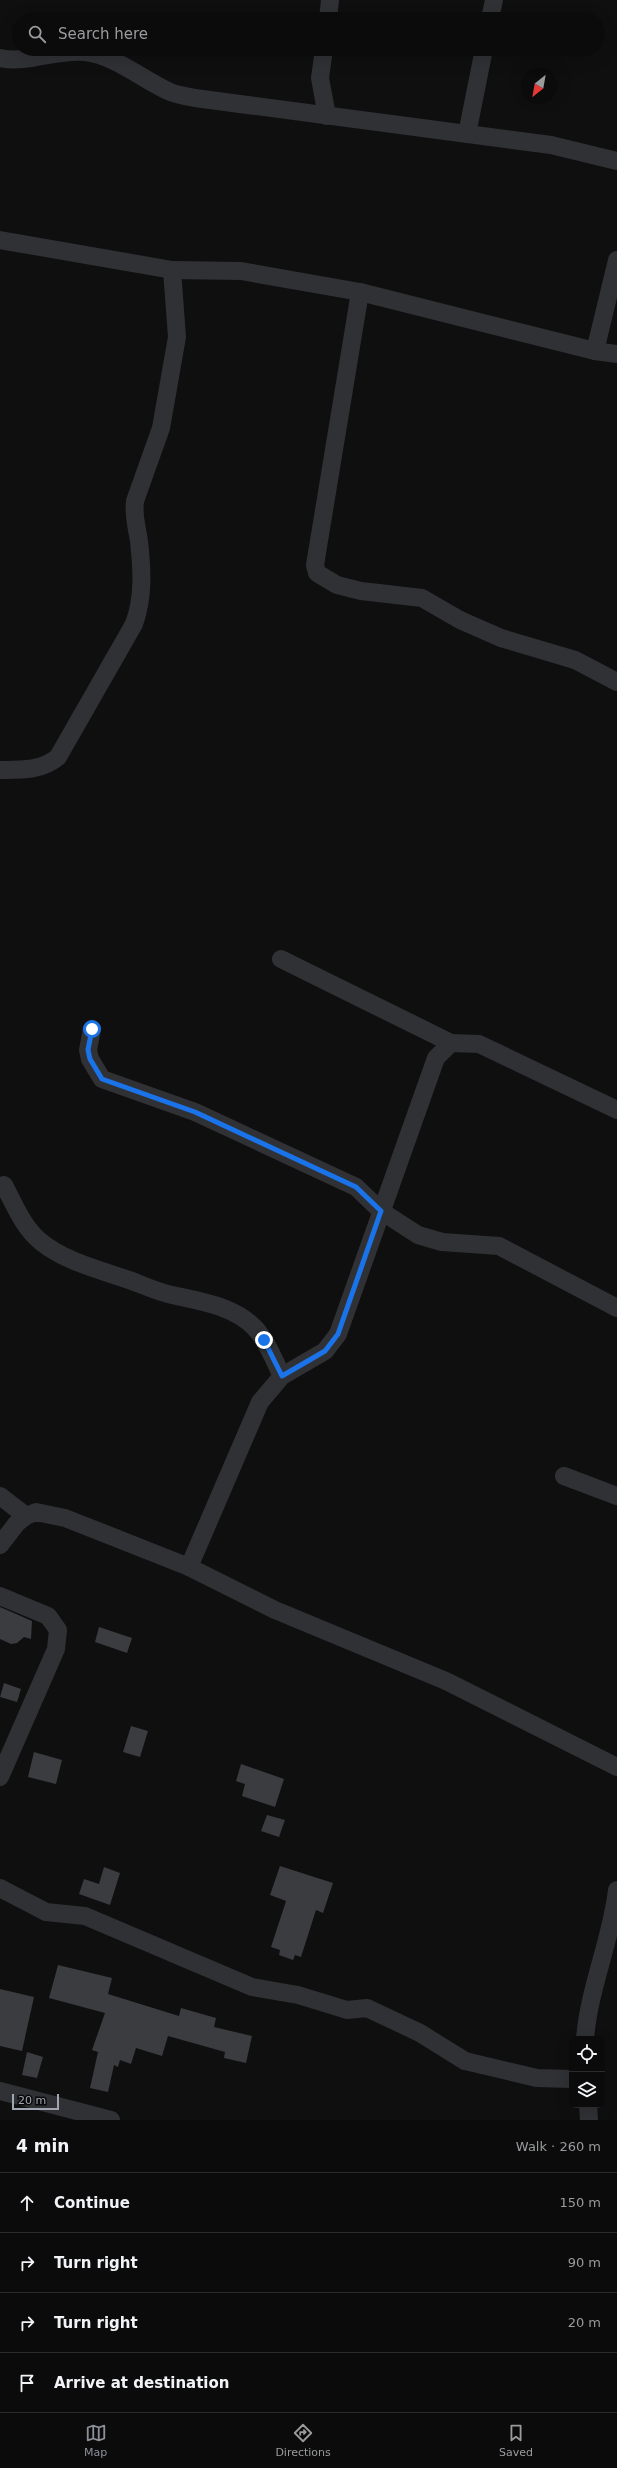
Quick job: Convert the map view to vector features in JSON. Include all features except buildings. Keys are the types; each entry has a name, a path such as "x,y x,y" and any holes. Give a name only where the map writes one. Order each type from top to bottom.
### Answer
{"street":[{"path":"329,12 330,0"},
{"path":"491,12 494,0"},
{"path":"0,58 15,61 38,56"},
{"path":"98,56 112,61 169,92 195,98 551,145 617,161"},
{"path":"323,56 320,78 327,116"},
{"path":"467,134 483,56"},
{"path":"0,240 172,270 241,271 360,292 595,351 617,354"},
{"path":"595,351 617,260"},
{"path":"0,770 37,767 50,764 58,757 134,624 141,605 138,541 133,510 161,428 177,337 172,270"},
{"path":"360,292 315,565 317,573 338,586 361,591 422,598 460,620 501,638 575,660 617,682"},
{"path":"281,959 451,1043 479,1044 617,1110"},
{"path":"92,1029 88,1050 90,1059 102,1079 195,1112 356,1187 381,1211 418,1235 442,1242 499,1246 617,1308"},
{"path":"189,1567 260,1402 282,1376 325,1351 338,1334 433,1064 436,1058 451,1043"},
{"path":"4,1185 16,1209 39,1240 56,1252 87,1265 170,1295 209,1302 232,1313 254,1327 261,1336 282,1376"},
{"path":"564,1476 617,1496"},
{"path":"0,1496 26,1516"},
{"path":"0,1545 17,1523 26,1516 36,1512 65,1518 189,1567 275,1610 446,1681 617,1766"},
{"path":"0,1596 48,1616 58,1630 56,1649 0,1777"},
{"path":"0,1888 46,1912 85,1916 252,1987 298,1995 348,2010 367,2008 420,2033 465,2061 537,2078 569,2079"},
{"path":"585,2036 593,1986 616,1916 617,1890"},
{"path":"0,2091 111,2120"},
{"path":"588,2108 589,2120"}],"route":[{"path":"92,1029 88,1050 90,1059 102,1079 141,1095 195,1112 292,1159 356,1187 381,1211 338,1334 325,1351 305,1361 282,1376 264,1340"}]}
